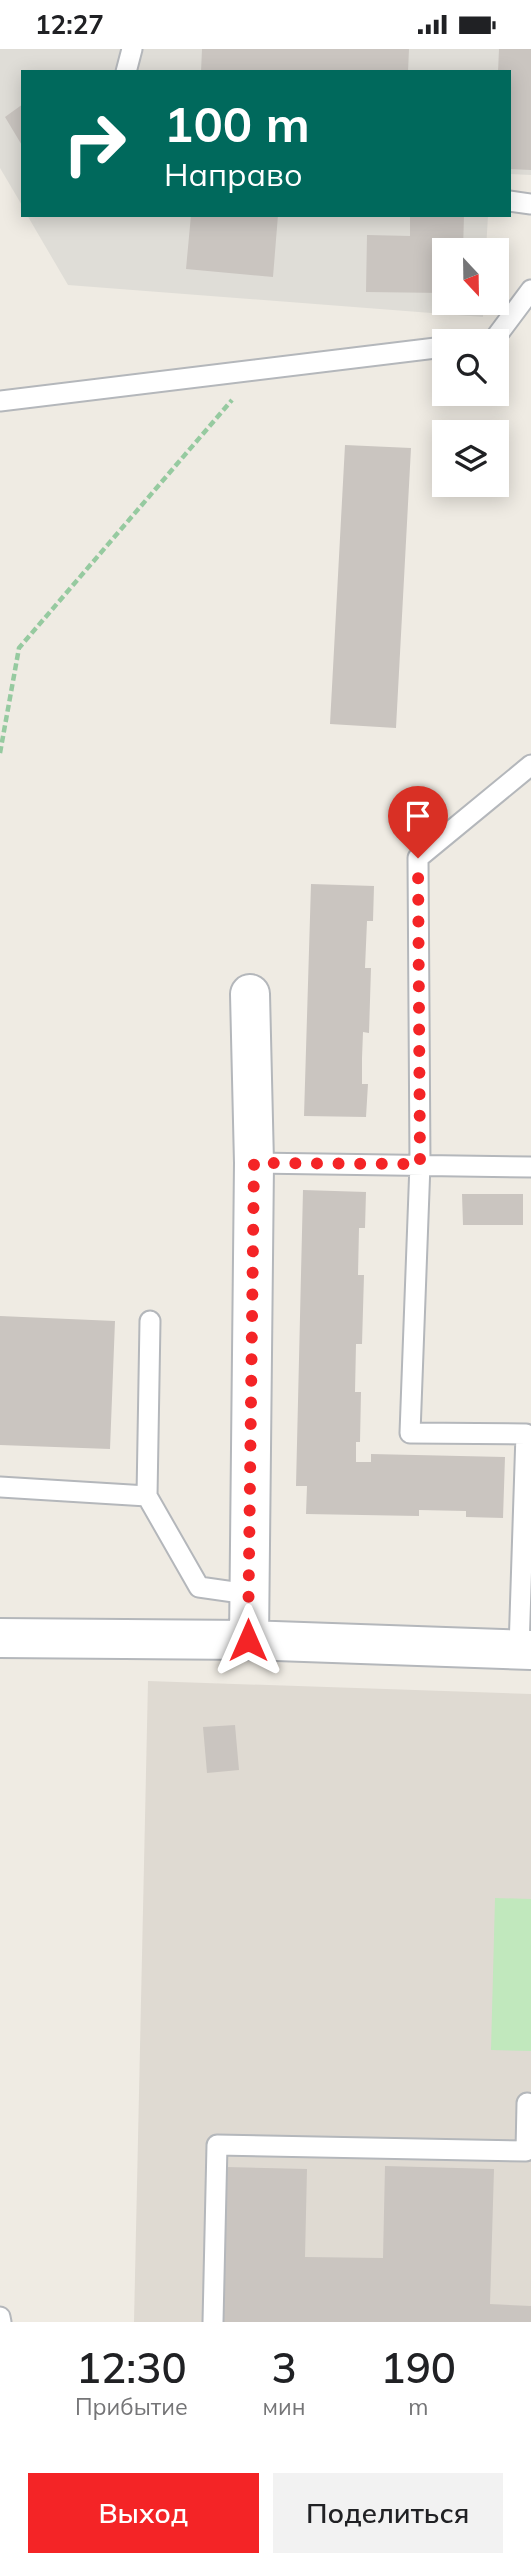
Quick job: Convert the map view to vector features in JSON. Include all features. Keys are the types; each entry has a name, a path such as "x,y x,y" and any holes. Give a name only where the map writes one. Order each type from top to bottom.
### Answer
{"street":[{"path":"248,1640 254,1163 250,994"},
{"path":"0,1638 248,1640 525,1649"}],"lane":[{"path":"126,70 131,49"},
{"path":"511,201 531,204"},
{"path":"502,329 531,290"},
{"path":"0,401 432,348"},
{"path":"525,1649 526,1434 410,1433 420,1164 418,858 531,765"},
{"path":"254,1163 531,1167"},
{"path":"150,1321 147,1496 199,1587 248,1594"},
{"path":"0,1487 147,1496"},
{"path":"213,2322 217,2145 526,2151 527,2103 531,2104"},
{"path":"0,2317 1,2322"}],"path":[{"path":"0,753 19,648 258,370"}],"shaded area":[{"path":"0,49 531,49 531,175 511,174 511,70 21,70 21,204 0,168"},
{"path":"28,217 488,217 487,238 432,238 432,313 68,285"},
{"path":"148,1681 531,1694 531,2322 134,2322"}],"green space":[{"path":"495,1898 531,1899 531,2051 491,2050"}],"building":[{"path":"202,49 409,49 408,70 201,70"},
{"path":"499,49 531,49 531,170 511,169 511,70 498,70"},
{"path":"21,105 21,144 5,117"},
{"path":"191,217 278,217 273,277 186,269"},
{"path":"410,217 464,217 463,238 432,238 432,293 366,292 367,235 410,236"},
{"path":"345,445 411,448 396,728 330,724"},
{"path":"311,884 374,886 373,921 367,921 365,968 371,968 369,1033 363,1032 362,1058 362,1084 368,1084 366,1117 304,1116"},
{"path":"303,1190 366,1192 365,1228 359,1228 358,1275 364,1275 362,1344 356,1344 355,1392 361,1392 360,1442 356,1442 356,1462 371,1462 371,1454 505,1457 503,1518 466,1517 466,1511 419,1510 419,1516 306,1514 307,1486 296,1486"},
{"path":"462,1194 523,1194 523,1225 463,1225"},
{"path":"0,1316 115,1321 110,1449 0,1445"},
{"path":"235,1725 239,1770 207,1773 203,1727"},
{"path":"385,2166 494,2169 490,2304 531,2306 531,2322 222,2322 226,2167 307,2169 305,2257 383,2258"}],"route":[{"path":"248,1640 254,1163 420,1164 418,858"}]}
